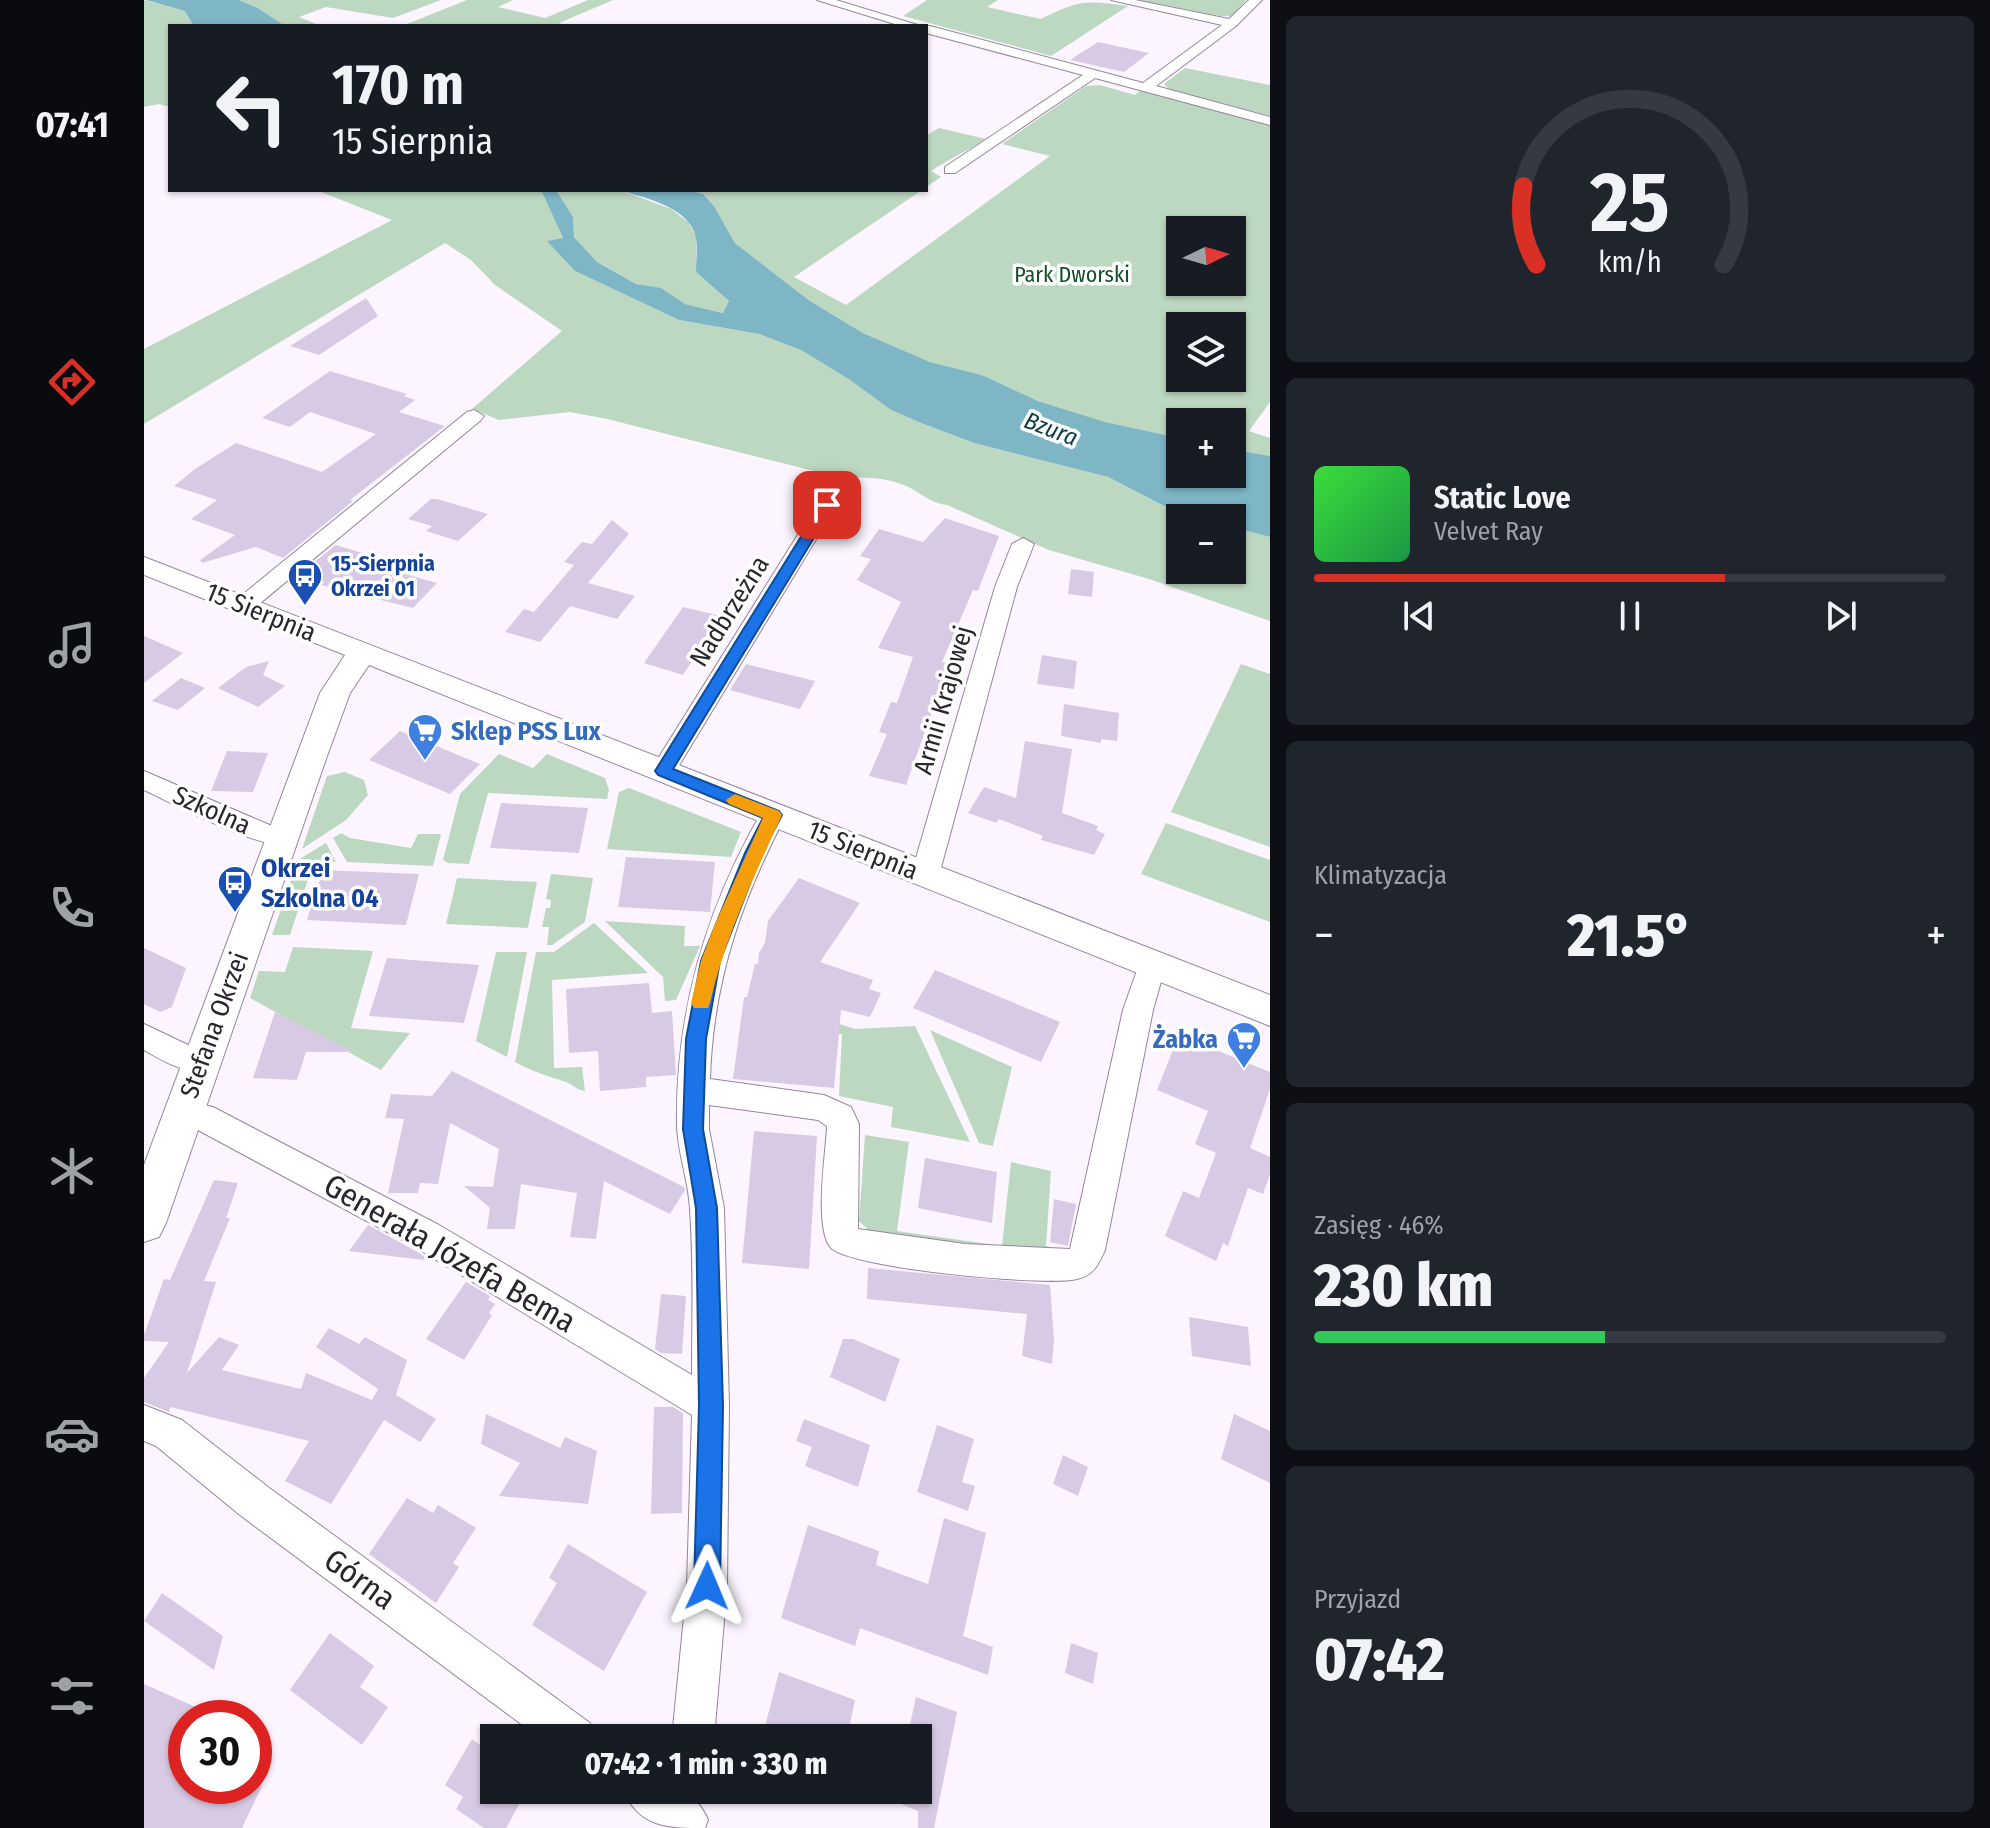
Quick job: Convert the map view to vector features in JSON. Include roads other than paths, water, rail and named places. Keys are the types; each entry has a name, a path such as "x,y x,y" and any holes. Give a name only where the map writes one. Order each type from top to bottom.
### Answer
{"street":[{"path":"823,0 908,24"},
{"path":"1117,0 1232,23"},
{"path":"1145,88 1232,23 1256,0"},
{"path":"928,30 1270,121"},
{"path":"950,170 1093,74"},
{"path":"244,605 474,416"},
{"name":"Nadbrzeżna","path":"663,771 842,480"},
{"name":"Armii Krajowej","path":"925,875 1006,587 1023,544"},
{"name":"15 Sierpnia","path":"144,565 1270,1011"},
{"name":"Stefana Okrzei","path":"144,1223 335,693 362,652"},
{"name":"Szkolna","path":"144,780 266,834 281,837"},
{"path":"694,1724 707,1586 711,1406 707,1208 693,1129 696,1039 710,961 753,853 773,815"},
{"path":"696,1090 824,1108 840,1117 843,1124 839,1223 842,1236 849,1242 1037,1265 1076,1264 1084,1259 1088,1250 1138,1010 1152,964"},
{"path":"144,1036 182,1056 202,1060"},
{"name":"Generała Józefa Bema","path":"183,1113 202,1116 427,1236 711,1406"},
{"name":"Górna","path":"144,1423 169,1433 254,1501 556,1724"}],"water":[{"path":"146,0 239,0 282,24 193,24 185,11"},
{"name":"Bzura","path":"542,192 557,192 573,217 574,237 597,262 636,284 661,288 685,304 723,313 729,301 696,272 697,248 690,224 663,204 626,192 703,194 714,206 735,243 810,301 863,333 930,362 982,375 1038,401 1105,422 1166,435 1166,488 1246,488 1246,452 1270,456 1270,537 1246,531 1246,504 1166,504 1166,507 1108,477 974,443 921,423 891,410 801,350 759,334 679,320 575,271 547,241 563,238"}],"place":[{"name":"15-Sierpnia Okrzei 01","path":"305,607"},
{"name":"Sklep PSS Lux","path":"425,762"},
{"name":"Okrzei Szkolna 04","path":"235,914"},
{"name":"Żabka","path":"1244,1070"}],"park label":[{"name":"Park Dworski","path":"1072,274"}]}
